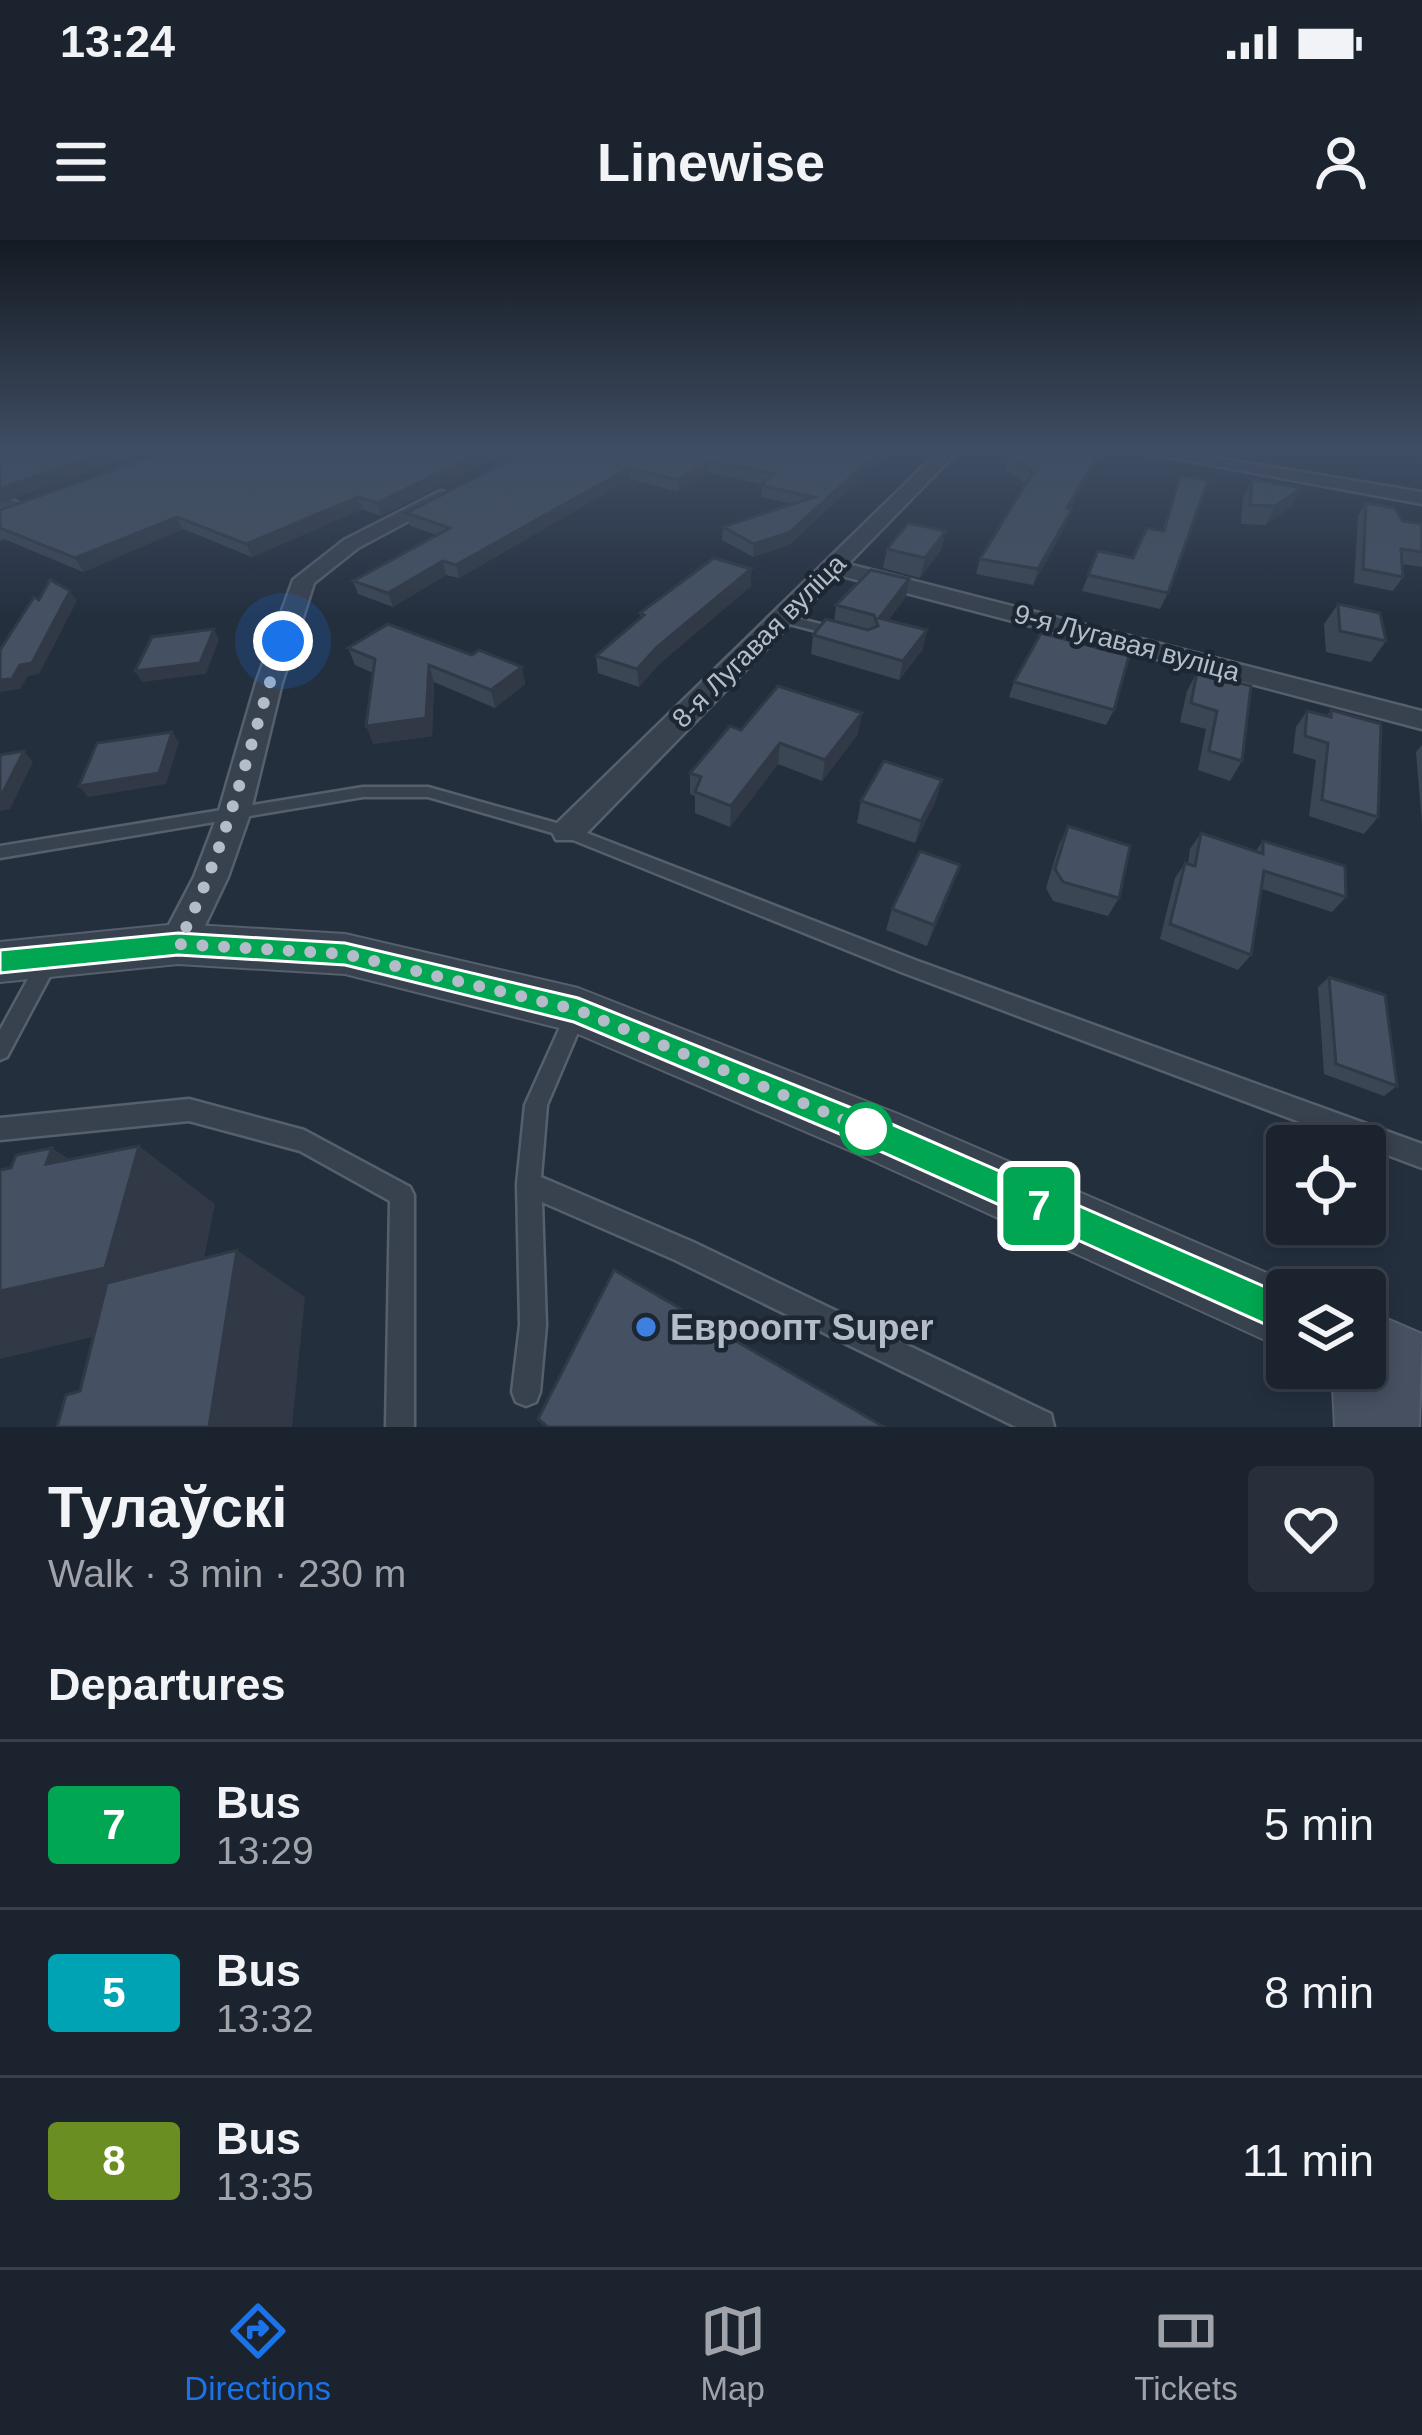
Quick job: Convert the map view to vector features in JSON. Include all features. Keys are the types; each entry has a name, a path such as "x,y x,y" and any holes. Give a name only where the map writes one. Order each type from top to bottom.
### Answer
{"street":[{"path":"178,944 211,878 234,814 269,683 304,580 351,544 426,505"},
{"name":"8-я Лугавая вуліца","path":"568,832 894,505"},
{"name":"9-я Лугавая вуліца","path":"832,566 1422,720"},
{"path":"0,962 178,944 345,954 578,1010 878,1134 1266,1307"}],"lane":[{"path":"782,618 844,635"},
{"path":"0,852 363,792 428,792 568,832 908,966 1422,1156"},
{"path":"0,1050 50,956"},
{"path":"526,1392 533,1325 529,1184 536,1106 578,1010"},
{"path":"0,1130 189,1110 304,1141 402,1195 400,1427"},
{"path":"529,1184 684,1251 1041,1424"}],"building":[{"path":"13,505 338,505 246,544 177,517 75,558 0,528 0,510"},
{"path":"421,505 562,505 456,565 443,561 388,593 353,581 450,528 406,513"},
{"path":"789,505 819,505 790,532 754,544 723,527"},
{"path":"1013,505 1072,509 1038,569 980,559"},
{"path":"1171,505 1199,505 1168,593 1088,575 1098,551 1133,558 1147,528 1164,531"},
{"path":"1366,505 1394,508 1403,521 1422,524 1422,552 1401,549 1403,577 1363,569"},
{"path":"908,523 946,531 925,558 887,549"},
{"path":"714,558 751,569 637,669 596,656 644,615 640,613"},
{"path":"871,570 909,579 879,618 927,630 903,661 813,635 826,619 868,630 878,626 874,615 836,605"},
{"path":"50,580 70,591 32,663 20,665 12,679 0,680 0,650"},
{"path":"1338,604 1380,613 1386,641 1340,631"},
{"path":"388,624 472,655 479,650 522,667 491,690 429,665 426,718 366,726 375,659 348,648"},
{"path":"214,629 200,663 135,671 152,637"},
{"path":"1041,633 1129,656 1114,710 1014,682"},
{"path":"1197,672 1251,686 1242,761 1209,751 1217,711 1191,703"},
{"path":"778,686 862,713 825,760 780,743 731,806 695,792 701,777 690,773 730,726 741,730"},
{"path":"1331,710 1381,724 1378,817 1322,800 1328,743 1305,736 1307,711 1331,717"},
{"path":"172,732 159,773 79,786 97,743"},
{"path":"24,751 0,798 0,755"},
{"path":"884,761 942,780 921,821 861,801"},
{"path":"1068,826 1130,846 1119,898 1063,882 1055,869"},
{"path":"1201,833 1263,854 1263,841 1345,866 1346,897 1264,871 1251,955 1170,924 1185,863 1195,866"},
{"path":"920,851 960,865 934,925 892,909"},
{"path":"1329,977 1385,995 1397,1086 1336,1064"},
{"path":"139,1146 105,1268 0,1291 0,1170 11,1168 16,1155 52,1148 46,1164"},
{"path":"237,1250 209,1427 57,1427 66,1395 80,1391 107,1283"},
{"name":"Евроопт Super","path":"614,1270 884,1427 548,1427 538,1419"}],"bus line":[{"name":"7","path":"0,962 178,944 345,954 578,1010 878,1134 1266,1307"}],"place":[{"name":"Евроопт Super","path":"646,1327"}],"route":[{"path":"283,641 234,814 211,878 178,944 345,954 578,1010 878,1134 866,1129"}]}
